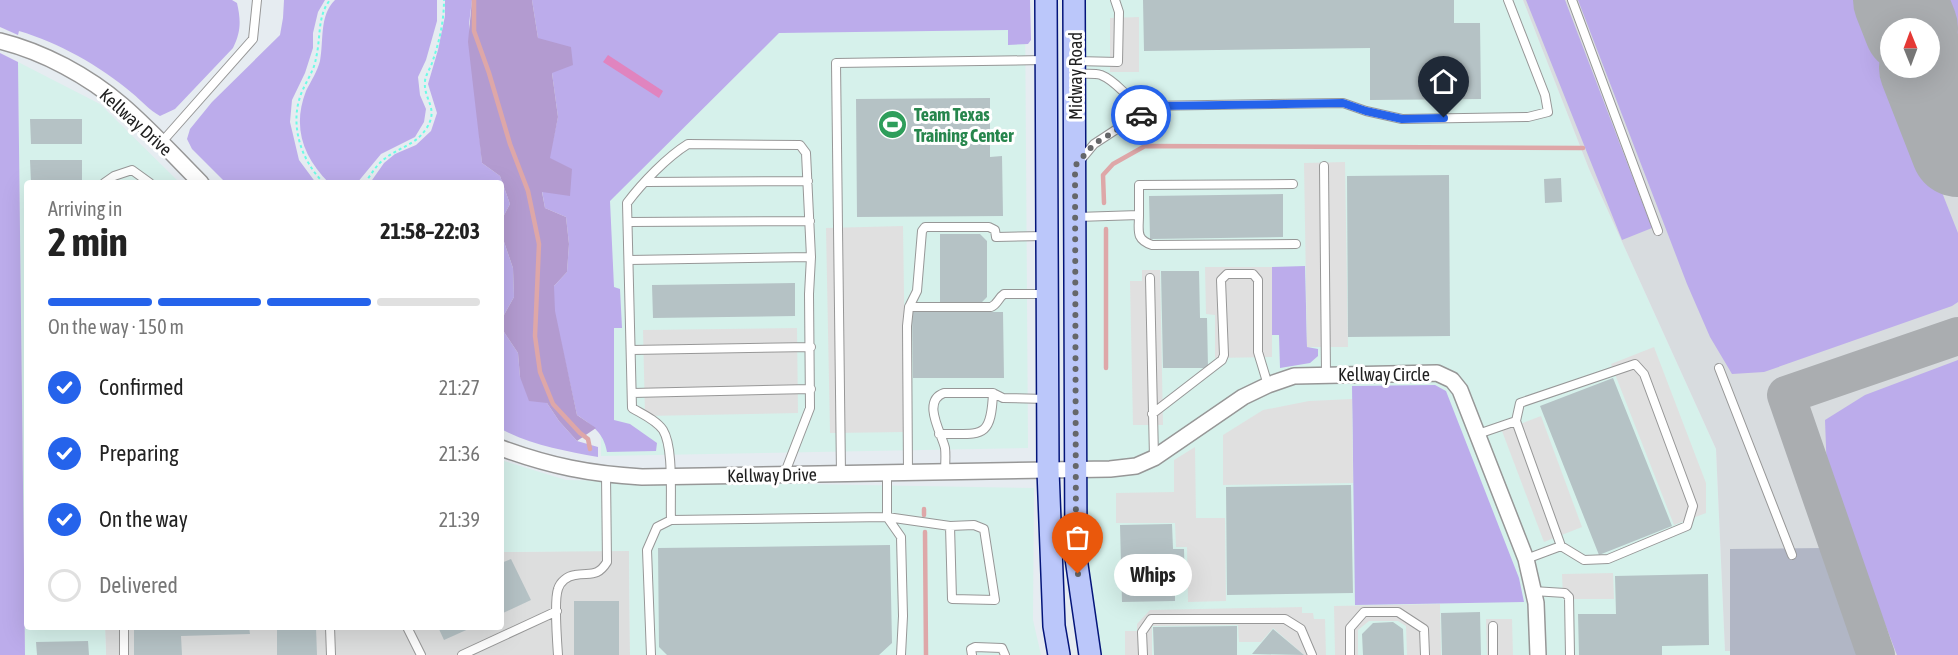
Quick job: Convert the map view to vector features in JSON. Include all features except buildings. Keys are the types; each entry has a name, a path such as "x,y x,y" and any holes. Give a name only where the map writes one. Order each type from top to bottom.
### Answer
{"main road":[{"name":"Midway Road","path":"1046,0 1048,470 1054,626 1059,655"},
{"name":"Midway Road","path":"1074,0 1076,558 1090,655"},
{"path":"1046,60 1075,67"}],"street":[{"name":"Kellway Drive","path":"0,41 48,58 98,87 122,105 198,180"},
{"name":"Kellway Circle","path":"1048,470 1136,466 1154,458 1243,397 1294,376 1437,373 1452,380 1460,390 1526,559 1536,603 1538,655"},
{"name":"Kellway Drive","path":"504,449 562,468 606,475 670,477 1048,470"}],"lane":[{"path":"161,144 254,39 257,0"},
{"path":"1075,67 1118,62 1119,12 1115,0"},
{"path":"1075,67 1109,79 1134,102 1144,106 1343,103 1402,119 1528,117 1548,112 1545,95 1508,0"},
{"path":"1572,0 1658,231"},
{"path":"841,474 836,63 1046,60"},
{"path":"1075,166 1094,144 1158,106"},
{"path":"671,519 670,451 663,430 632,408 627,203 680,149 688,144 800,146 806,153 811,257 810,408 784,475"},
{"path":"1324,166 1326,374"},
{"path":"108,180 132,170 146,180"},
{"path":"646,182 808,181"},
{"path":"1293,184 1139,185 1139,236 1142,241 1152,245 1296,244"},
{"path":"1076,217 1139,215"},
{"path":"628,222 810,222"},
{"path":"908,473 907,326 909,307 917,291 921,234 925,227 989,227 995,230 995,236 1047,236"},
{"path":"629,260 811,257"},
{"path":"1152,414 1222,360 1224,355 1221,280 1227,274 1253,274 1258,280 1258,352 1268,385"},
{"path":"1150,278 1154,458"},
{"path":"909,307 991,307 997,304 999,298 1005,294 1046,294"},
{"path":"631,350 811,347"},
{"path":"1635,364 1644,374 1693,506 1687,526 1608,559 1584,560 1561,546 1516,421 1520,403 1635,364"},
{"path":"1719,368 1792,555"},
{"path":"632,393 811,389"},
{"path":"939,434 976,433 984,429 992,416 993,393"},
{"path":"945,472 945,447 935,421 934,401 938,395 993,393 1003,398 1047,399"},
{"path":"1479,434 1516,421"},
{"path":"887,473 887,517 901,537 903,616 901,655"},
{"path":"558,655 557,590 563,580 574,575 591,575 602,570 607,562 606,475"},
{"path":"651,655 647,550 657,527 671,519 887,517 950,526 974,525 984,530 995,600 952,599 950,526"},
{"path":"1526,559 1561,546"},
{"path":"1533,591 1565,593 1569,597 1570,655"},
{"path":"462,655 475,652 557,611"},
{"path":"1350,655 1350,628 1364,612 1398,612 1424,629 1425,655"},
{"path":"1143,655 1142,632 1151,619 1285,619 1301,629 1312,655"},
{"path":"1493,626 1493,655"},
{"path":"124,630 124,655"},
{"path":"330,630 331,655"},
{"path":"408,630 421,655"},
{"path":"972,655 972,649 975,647 1002,648 1005,655"}],"path":[{"path":"322,180 306,160 299,141 296,118 299,99 316,62 322,12 330,0"},
{"path":"367,180 381,162 392,153 416,141 427,128 432,106 425,83 443,19 444,0"}],"shaded area":[{"path":"0,0 232,0 237,3 240,26 233,48 175,109 160,116 106,73 78,56 34,36 19,31 18,35 0,27"},
{"path":"284,0 325,0 318,12 313,33 313,48 305,73 292,100 290,122 299,160 314,180 223,180 192,149 187,139 190,129 212,102 280,35"},
{"path":"335,0 437,0 437,21 426,60 418,77 420,95 426,109 424,122 415,137 381,154 359,180 326,180 312,163 302,141 300,129 302,104 320,61 326,13"},
{"path":"445,0 472,0 469,24 482,163 500,176 501,180 372,180 384,163 395,154 416,145 431,131 437,113 428,84 445,16"},
{"path":"472,0 532,0 538,38 571,47 573,65 552,73 558,117 550,158 572,169 570,196 542,192 545,208 566,217 569,244 567,272 554,286 555,311 577,415 596,428 577,441 547,403 529,401 520,377 518,353 504,332 504,315 514,297 513,268 504,242 504,215 510,204 504,180 482,163 468,42"},
{"path":"532,0 1030,0 1031,40 1028,44 1008,45 1008,30 779,33 610,201 614,287 620,289 622,328 614,328 614,420 630,424 657,443 656,451 607,452 600,435 577,415 554,311 554,286 567,272 569,244 566,217 545,208 542,191 570,195 549,158 558,117 552,73 538,38"},
{"path":"596,0 1025,0 1028,448 601,456"},
{"path":"1084,0 1523,0 1589,169 1716,449 1725,651 1808,651 1808,655 1100,655 1087,551"},
{"path":"1523,0 1958,0 1958,655 1808,655 1808,651 1725,651 1716,449 1589,169"},
{"path":"1526,0 1565,0 1652,228 1622,240"},
{"path":"1578,0 1867,0 1880,33 1880,78 1897,78 1958,233 1958,302 1764,372 1732,374 1710,337 1687,284"},
{"path":"1934,0 1958,0 1958,62"},
{"path":"1139,17 1139,72 1110,72 1110,18"},
{"path":"0,53 18,62 25,655 0,655"},
{"path":"608,55 663,91 659,98 603,62"},
{"path":"18,62 100,104 177,180 24,180 24,570"},
{"path":"1345,162 1348,347 1307,347 1304,163"},
{"path":"504,187 510,204 504,215"},
{"path":"903,226 906,432 830,433 826,228"},
{"path":"504,242 513,268 514,297 504,315"},
{"path":"1305,266 1307,347 1318,349 1318,356 1310,363 1280,368 1279,335 1272,335 1272,267"},
{"path":"1205,267 1272,267 1272,357 1215,358 1215,315 1206,314"},
{"path":"1142,270 1160,270 1163,425 1133,425 1130,281 1142,281"},
{"path":"797,328 798,413 645,416 643,330"},
{"path":"504,332 518,353 520,377 547,403 577,441 598,447 598,457 561,450 504,431"},
{"path":"1654,347 1706,483 1706,513 1674,525 1611,364"},
{"path":"1958,360 1958,655 1897,655 1827,474 1825,420 1865,395"},
{"path":"1435,385 1446,391 1519,578 1524,602 1355,605 1352,386"},
{"path":"1352,399 1353,483 1223,485 1223,435 1263,410 1309,401"},
{"path":"1541,416 1582,527 1544,542 1502,431"},
{"path":"1195,447 1196,518 1225,518 1226,601 1188,602 1187,547 1176,547 1175,523 1116,523 1116,493 1174,492 1174,460"},
{"path":"504,461 566,480 1034,488 1033,620 1041,655 630,655 629,551 504,552"},
{"path":"1825,548 1859,655 1730,655 1730,549"},
{"path":"629,550 630,655 106,655 105,630 504,630 504,552"},
{"path":"1613,573 1614,599 1563,599 1562,574"},
{"path":"1440,604 1441,655 1407,655 1406,626 1398,621 1369,621 1358,630 1358,655 1335,655 1334,606"},
{"path":"1302,607 1302,613 1313,613 1314,619 1325,619 1326,655 1304,655 1273,628 1261,642 1239,642 1238,625 1152,626 1152,655 1125,655 1125,631 1137,631 1137,624 1150,610"},
{"path":"1486,619 1512,619 1513,655 1487,655"},
{"path":"25,630 105,630 106,655 25,655"}],"waterway":[{"path":"474,0 474,31 510,144 528,191 539,244 535,336 540,372 553,404 588,439 590,449"},
{"path":"1104,203 1103,175 1113,164 1145,146 1583,148"},
{"path":"1106,229 1106,368"},
{"path":"924,509 924,515"},
{"path":"925,532 926,655"}],"taxiway":[{"path":"1876,655 1786,395 1958,336"}],"runway":[{"path":"1900,0 1907,18"},
{"path":"1930,78 1958,150"}],"way so far":[{"path":"1078,574 1076,558 1075,166 1094,144 1141,115"}],"place":[{"name":"Team Texas Training Center","path":"893,124"},
{"name":"Whips","path":"1078,574"}],"route":[{"path":"1141,115 1158,106 1343,103 1402,119 1444,118"}]}
